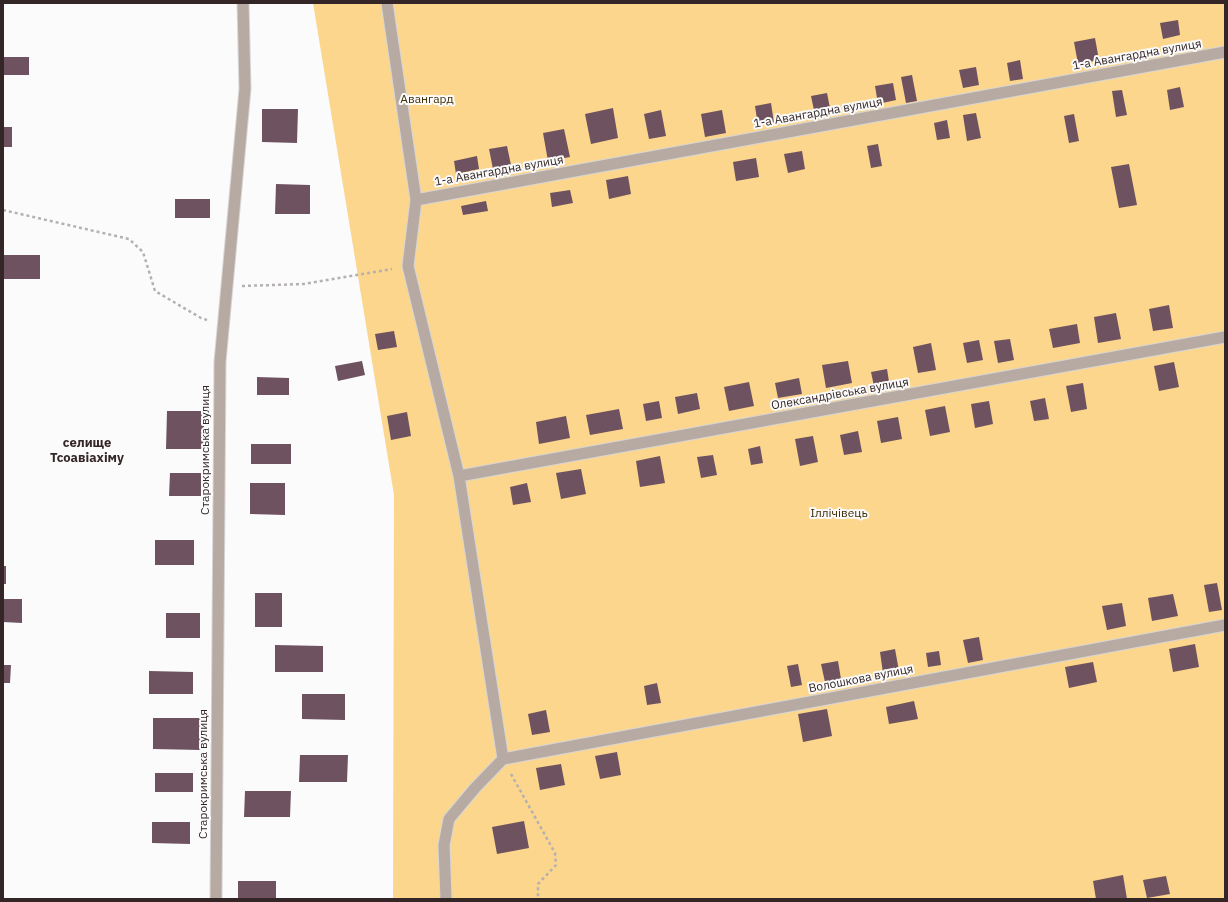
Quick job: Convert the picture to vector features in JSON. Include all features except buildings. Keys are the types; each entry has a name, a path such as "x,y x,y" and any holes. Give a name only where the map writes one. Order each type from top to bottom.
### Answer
{"street":[{"name":"Старокримська вулиця","path":"216,899 220,362 245,89 243,3"},
{"path":"387,3 416,200 408,266 459,476 502,759 449,819 444,845 446,899"},
{"name":"1-а Авангардна вулиця","path":"416,200 1225,52"},
{"name":"Олександрівська вулиця","path":"459,476 1225,337"},
{"name":"Волошкова вулиця","path":"502,759 1225,625"}],"path":[{"path":"3,210 129,239 143,252 155,291 201,318 223,323"},
{"path":"226,286 304,284 408,266"},
{"path":"502,759 555,853 556,865 538,884 538,899"}],"green space":[{"name":"Іллічівець","path":"313,3 1225,3 1225,899 393,899 394,495"}],"district":[{"name":"селище Тсоавiахiму","path":"87,450"}],"park label":[{"name":"Авангард","path":"427,100"}]}
